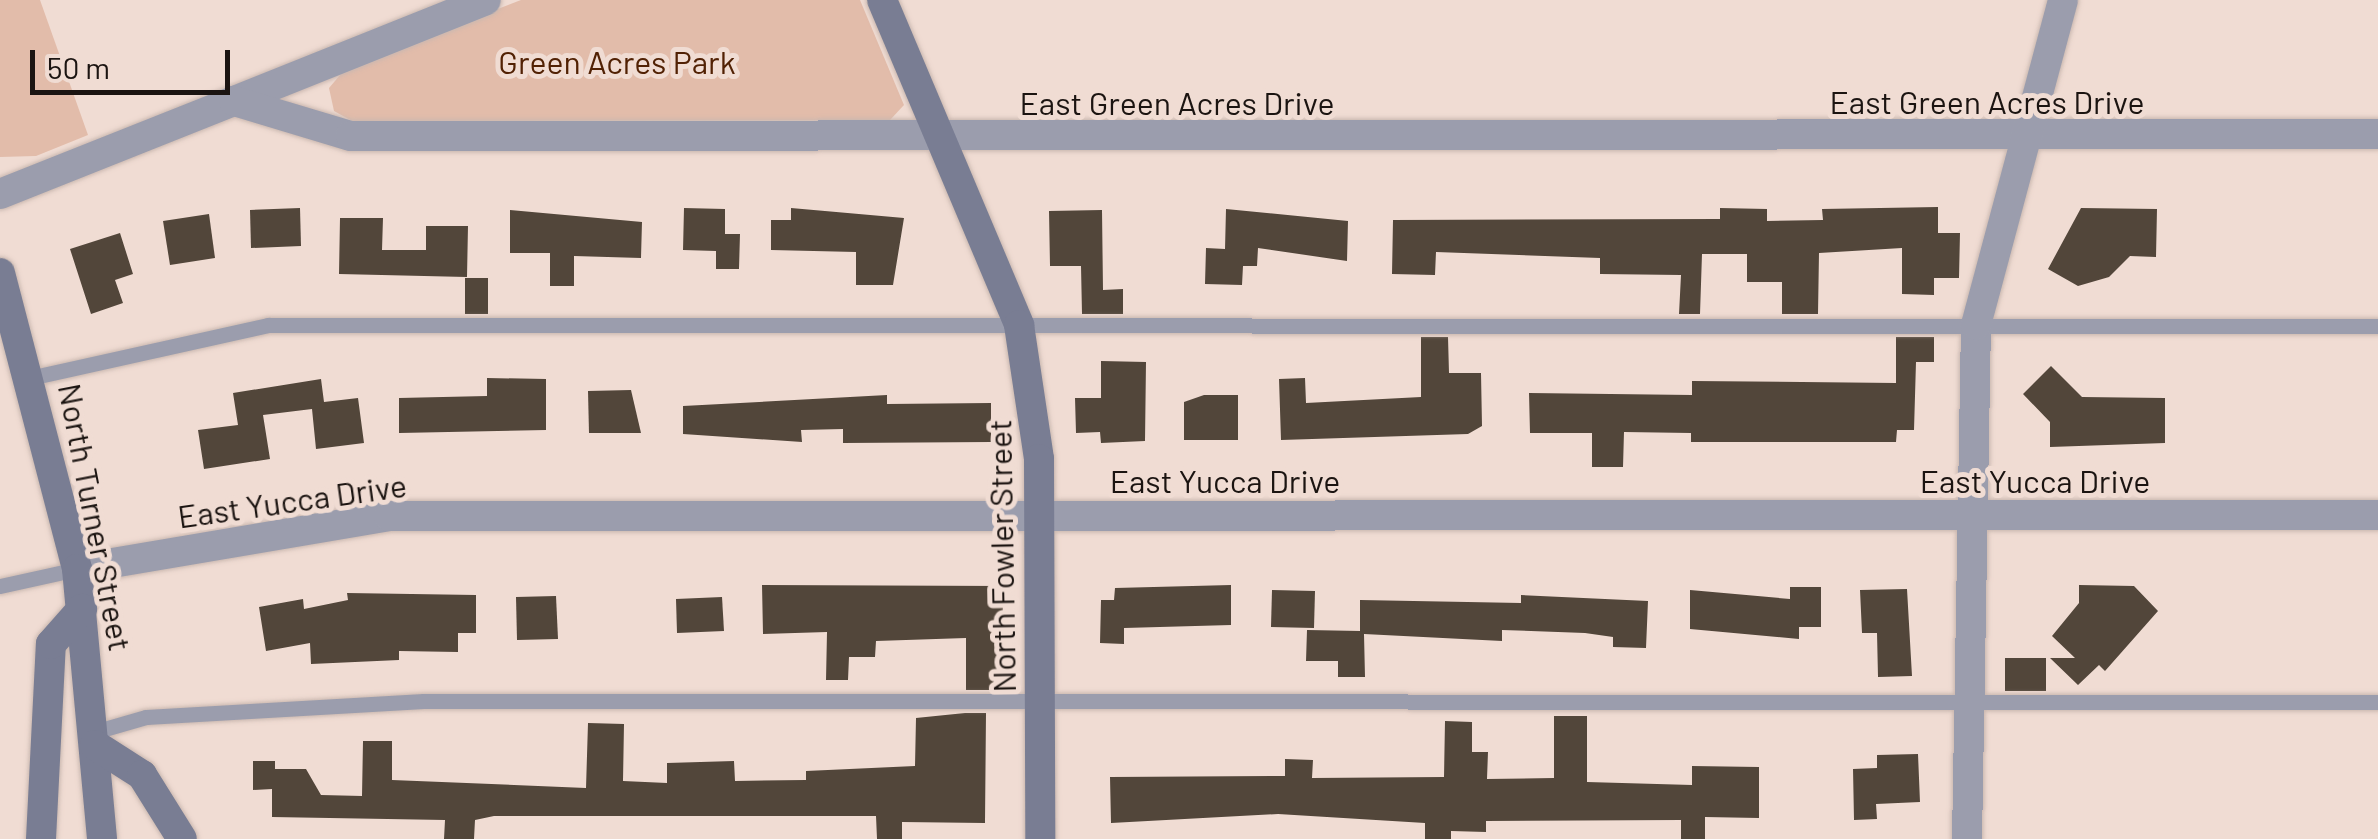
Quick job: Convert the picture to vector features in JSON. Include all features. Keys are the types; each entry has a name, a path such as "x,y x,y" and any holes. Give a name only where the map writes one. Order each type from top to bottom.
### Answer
{"main road":[{"name":"North Fowler Street","path":"882,0 1019,325 1040,514 1040,839"},
{"name":"North Turner Street","path":"0,272 34,377 77,568 102,839"},
{"path":"41,839 50,644 82,608"},
{"path":"95,738 142,775 182,839"}],"street":[{"path":"0,194 486,0"},
{"path":"1967,839 1968,515 1976,325 2063,0"},
{"name":"East Green Acres Drive","path":"234,101 351,136 2378,134"},
{"name":"East Yucca Drive","path":"77,568 388,516 2378,515"}],"lane":[{"path":"34,377 268,325 2378,326"},
{"path":"0,586 77,568"},
{"path":"95,738 146,716 424,702 2378,702"}],"green space":[{"path":"0,0 40,0 88,135 36,156 0,157"},
{"name":"Green Acres Park","path":"521,0 860,0 904,105 890,120 352,121 334,111 329,88 346,68"}],"building":[{"path":"1938,207 1938,233 1960,233 1959,278 1934,278 1934,295 1902,294 1902,248 1819,253 1818,314 1782,314 1782,282 1747,282 1747,254 1702,254 1700,314 1679,314 1681,275 1600,274 1600,258 1436,252 1435,275 1392,274 1393,220 1720,219 1720,208 1767,209 1767,221 1823,220 1822,209"},
{"path":"300,208 301,246 251,248 250,210"},
{"path":"684,208 725,209 725,234 740,234 739,269 716,269 716,251 683,250"},
{"path":"791,208 904,218 893,285 856,285 856,252 771,250 771,220 791,220"},
{"path":"2081,208 2157,209 2156,257 2130,256 2109,277 2078,286 2048,269"},
{"path":"1226,209 1348,221 1347,261 1258,248 1257,266 1243,266 1242,285 1205,284 1206,248 1225,249"},
{"path":"510,210 642,222 641,258 574,256 574,286 550,286 550,253 510,253"},
{"path":"1102,210 1103,290 1123,289 1123,314 1082,314 1081,266 1050,266 1049,211"},
{"path":"209,214 215,258 170,265 163,221"},
{"path":"340,218 383,218 382,250 426,250 426,226 468,226 467,277 339,274"},
{"path":"120,233 133,274 115,280 123,303 91,314 70,249"},
{"path":"465,278 488,278 488,314 465,314"},
{"path":"1421,337 1448,337 1449,373 1481,373 1482,426 1468,434 1281,440 1279,379 1305,378 1306,403 1421,397"},
{"path":"1896,337 1934,337 1934,362 1916,362 1914,430 1897,430 1896,442 1691,442 1691,433 1624,432 1623,467 1592,467 1592,433 1530,433 1529,393 1692,395 1692,381 1896,383"},
{"path":"1101,361 1146,362 1145,441 1101,443 1100,432 1076,433 1075,398 1101,398"},
{"path":"2051,366 2082,397 2165,398 2165,443 2050,447 2050,422 2023,394"},
{"path":"487,378 546,379 546,430 399,433 399,398 487,396"},
{"path":"321,379 324,402 358,398 364,443 316,449 312,409 263,415 270,459 204,469 198,430 238,425 233,393"},
{"path":"631,390 641,433 589,433 588,391"},
{"path":"887,395 887,404 991,403 991,442 843,443 843,429 801,430 802,442 683,434 683,406"},
{"path":"1204,395 1238,395 1238,440 1184,440 1184,402"},
{"path":"762,585 1003,586 1002,690 966,690 966,638 876,641 875,657 849,657 848,680 826,680 827,632 763,634"},
{"path":"1231,585 1231,625 1124,628 1124,644 1100,643 1101,600 1114,600 1115,588"},
{"path":"2079,585 2134,586 2158,611 2105,671 2099,665 2078,685 2050,658 2075,658 2052,636 2079,603"},
{"path":"1790,587 1821,587 1821,627 1799,627 1799,639 1690,629 1690,590 1790,599"},
{"path":"1907,589 1912,676 1878,677 1877,633 1862,633 1860,590"},
{"path":"1272,590 1315,591 1314,628 1271,627"},
{"path":"347,593 476,595 476,633 458,633 458,652 399,651 399,660 311,664 310,643 266,651 259,607 303,599 304,609 348,600"},
{"path":"1521,595 1648,601 1646,648 1613,647 1613,637 1585,633 1502,630 1502,641 1364,634 1365,677 1338,677 1338,661 1306,661 1307,630 1360,631 1360,600 1521,603"},
{"path":"556,596 558,639 517,640 516,597"},
{"path":"722,597 724,631 677,633 676,599"},
{"path":"2005,658 2046,658 2046,691 2005,691"},
{"path":"986,713 985,823 902,822 902,839 877,839 876,816 494,816 475,820 474,839 444,839 445,820 272,817 272,789 253,790 253,761 275,761 275,769 306,769 321,795 362,796 363,741 392,741 392,780 586,788 588,723 624,724 623,781 667,783 667,763 734,761 735,781 806,780 806,771 915,766 916,718"},
{"path":"1554,716 1587,716 1587,782 1692,785 1692,766 1759,767 1759,818 1705,817 1705,839 1681,839 1681,820 1486,821 1486,832 1451,831 1451,839 1425,839 1425,823 1278,814 1111,823 1110,777 1285,776 1285,759 1313,760 1312,778 1444,777 1445,721 1472,722 1472,752 1488,752 1487,779 1554,778"},
{"path":"1918,754 1920,802 1876,804 1877,819 1854,820 1853,769 1877,768 1877,755"}]}
